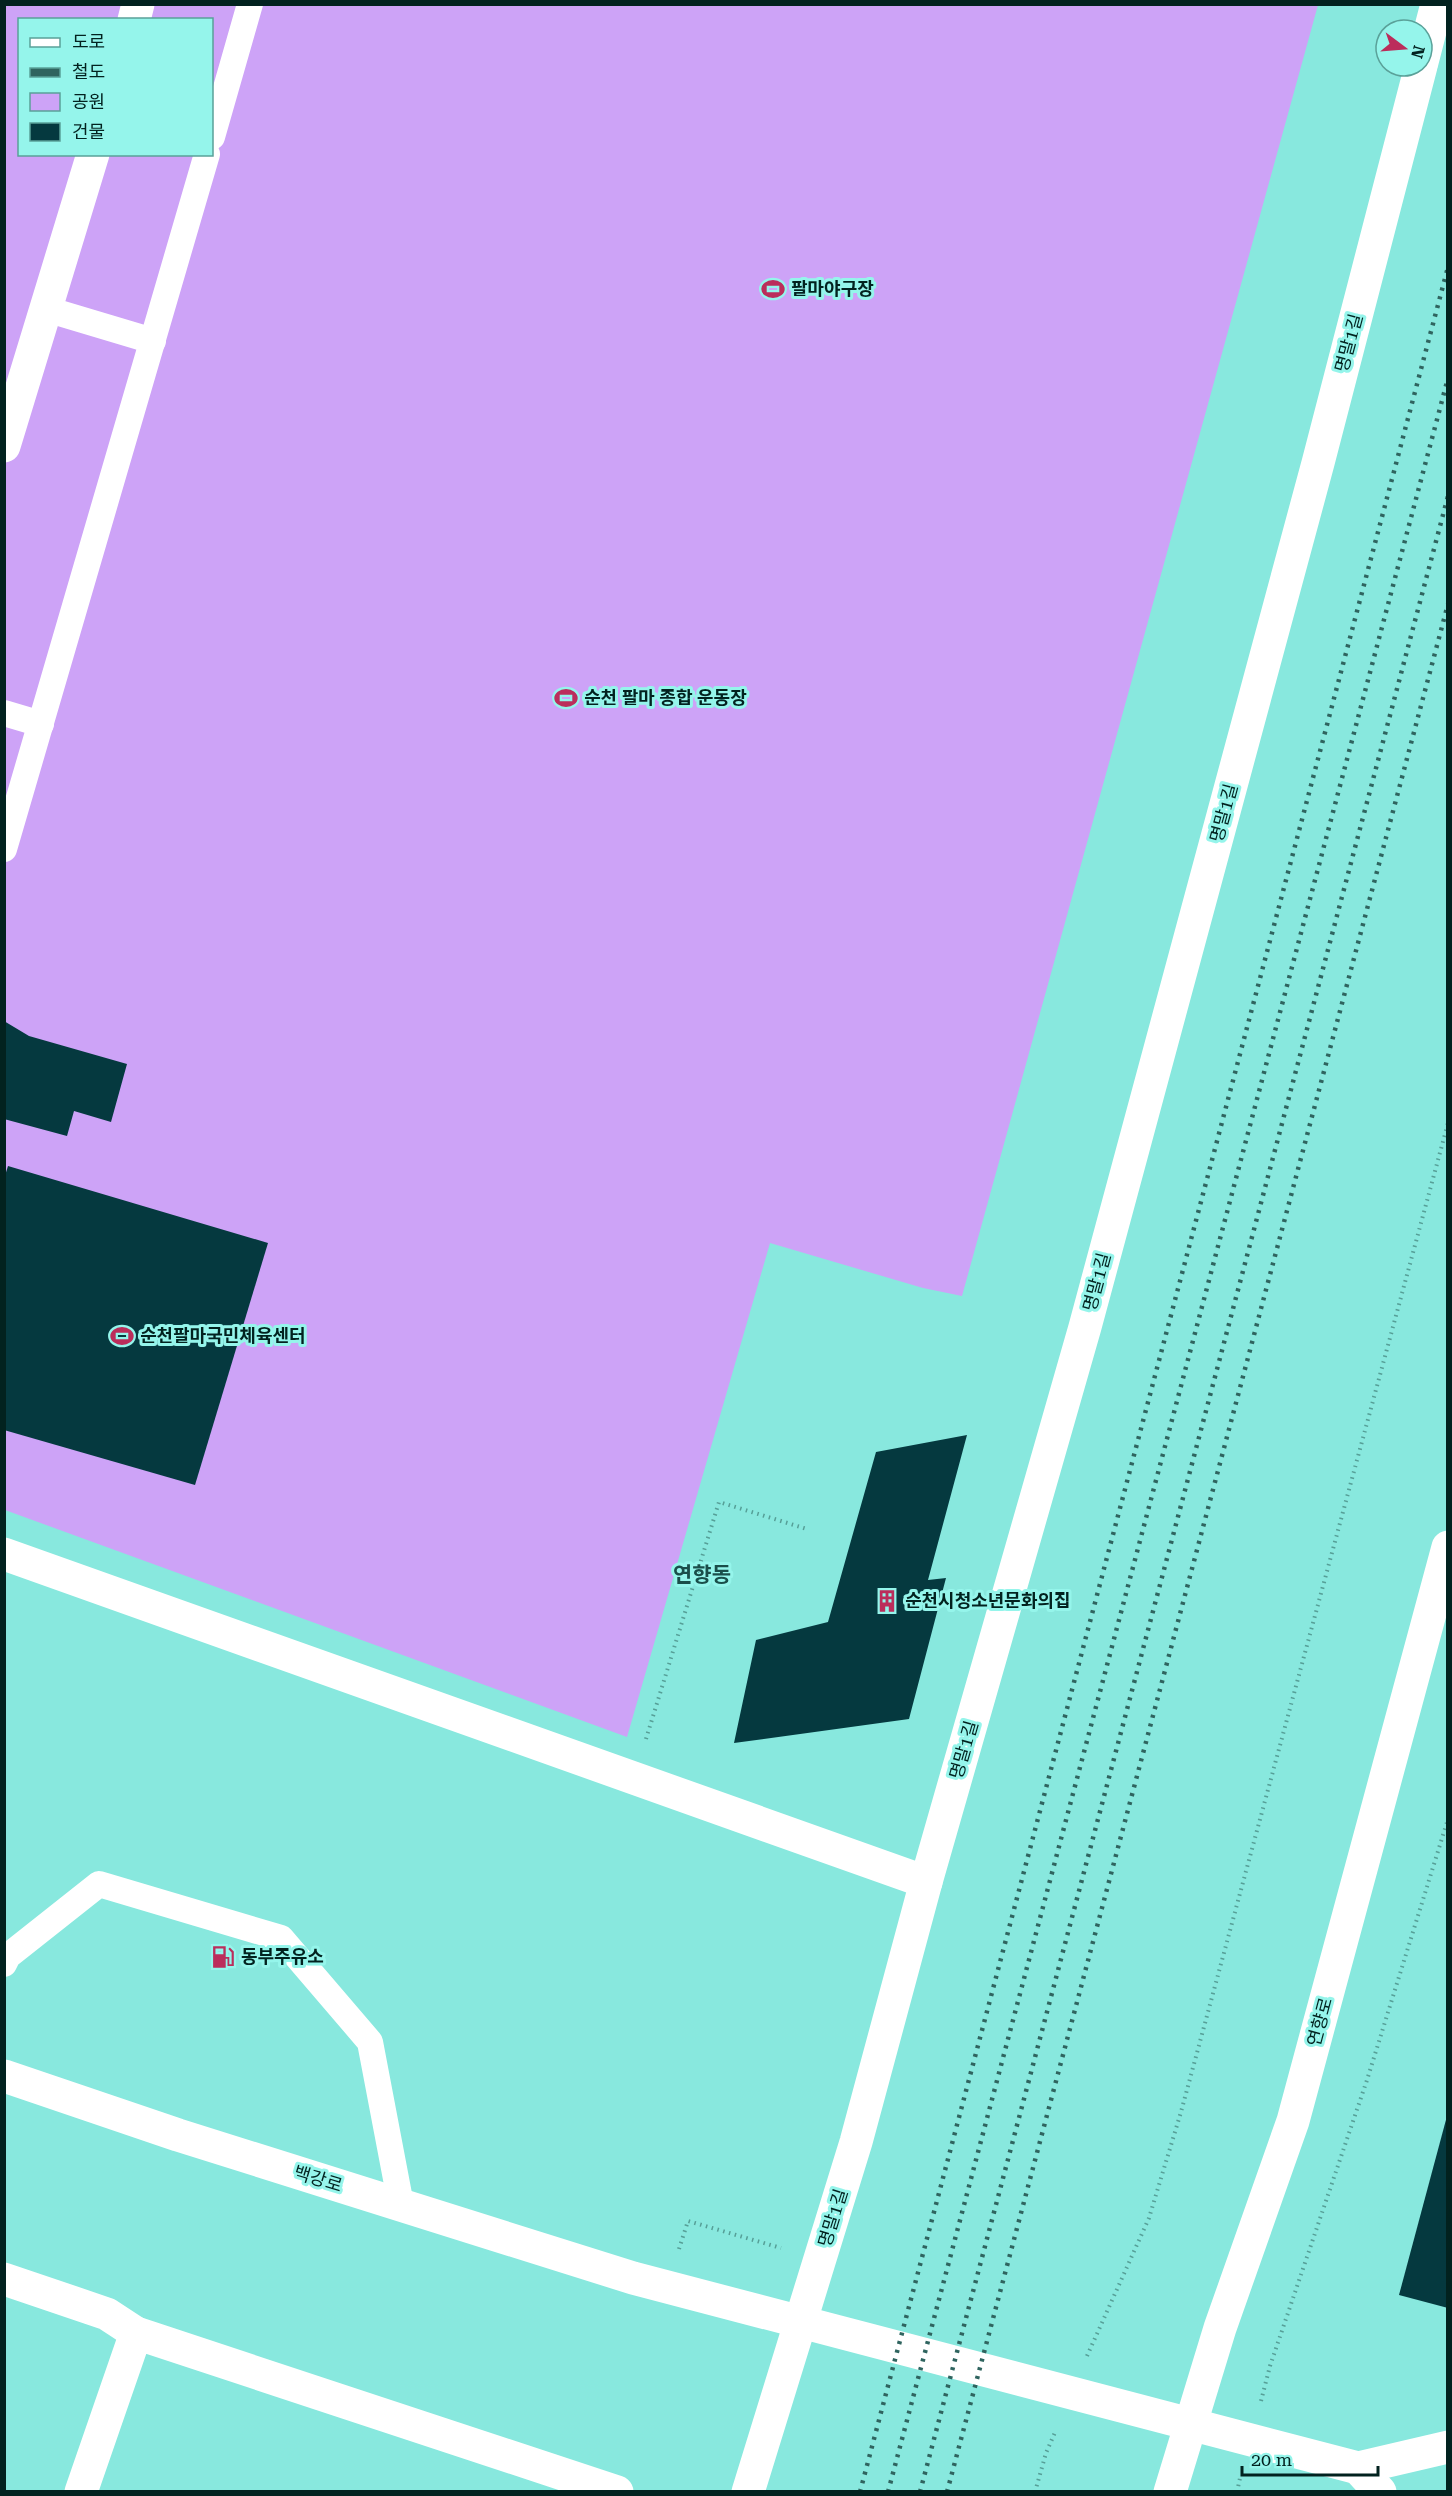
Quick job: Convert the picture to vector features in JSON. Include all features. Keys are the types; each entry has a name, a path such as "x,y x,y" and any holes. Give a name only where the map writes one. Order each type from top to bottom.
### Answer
{"street":[{"name":"명말1길","path":"748,2492 868,2100 926,1882 1088,1315 1318,463 1418,78"},
{"path":"4,446 92,156"},
{"name":"연향로","path":"1170,2492 1220,2328 1293,2121 1448,1546"},
{"path":"4,1554 926,1882"},
{"name":"백강로","path":"4,2076 169,2132 633,2278 1358,2468"},
{"path":"4,2278 106,2314 136,2333 617,2492"},
{"path":"81,2492 136,2333"},
{"path":"1380,2492 1358,2468 1448,2447"}],"lane":[{"path":"213,134 250,4"},
{"path":"4,849 206,156"},
{"path":"45,309 153,341"},
{"path":"4,713 41,724"},
{"path":"4,1964 8,1956 99,1884 281,1938 370,2042 401,2205"}],"path":[{"path":"1086,2359 1149,2218 1181,2112 1448,1123"},
{"path":"634,1777 719,1502 807,1529"},
{"path":"1258,2411 1270,2366 1367,2080 1448,1819"},
{"path":"667,2287 687,2221 820,2260"},
{"path":"1035,2492 1046,2453 1060,2421"},
{"path":"1237,2492 1243,2466"}],"green space":[{"name":"순천 팔마 종합 운동장","path":"4,5 1318,5 962,1296 923,1288 770,1243 627,1737 5,1510"}],"building":[{"path":"4,1021 29,1036 127,1064 111,1122 74,1111 67,1136 4,1119"},
{"name":"순천팔마국민체육센터","path":"8,1166 268,1243 195,1485 4,1430 4,1179"},
{"name":"순천시청소년문화의집","path":"967,1435 928,1580 946,1578 909,1719 734,1743 756,1640 828,1622 876,1452"},
{"path":"1448,2116 1448,2308 1399,2295"}],"railway":[{"path":"860,2492 1448,267"},
{"path":"888,2492 1448,378"},
{"path":"920,2492 1448,496"},
{"path":"947,2492 1448,604"}],"place":[{"name":"팔마야구장","path":"773,289"},
{"name":"순천 팔마 종합 운동장","path":"566,698"},
{"name":"순천팔마국민체육센터","path":"122,1336"},
{"name":"순천시청소년문화의집","path":"887,1601"},
{"name":"동부주유소","path":"223,1957"}],"district":[{"name":"연향동","path":"702,1575"}]}
